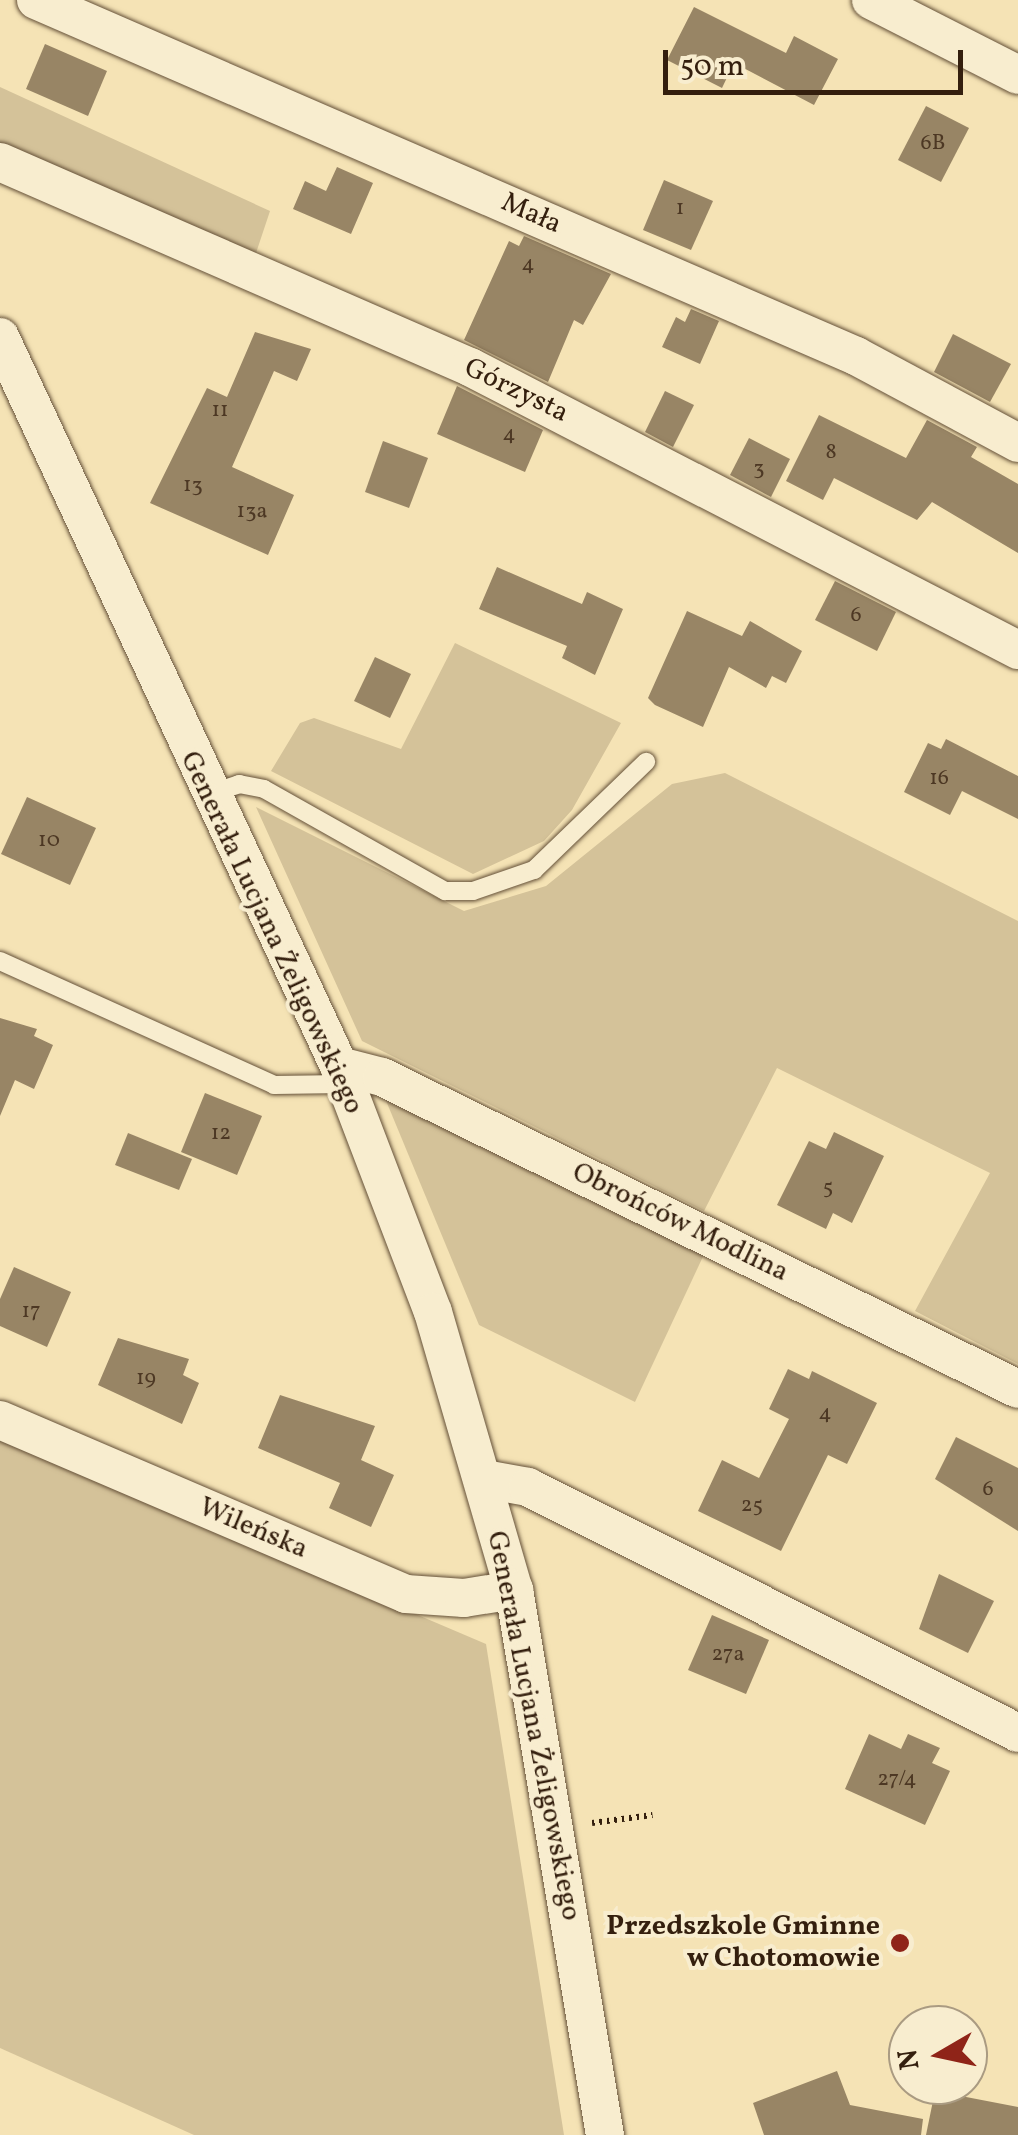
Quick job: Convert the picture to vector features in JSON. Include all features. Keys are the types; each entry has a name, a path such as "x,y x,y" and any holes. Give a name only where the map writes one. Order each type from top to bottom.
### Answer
{"street":[{"name":"Mała","path":"36,0 856,356 1018,443"},
{"path":"872,0 1018,74"},
{"name":"Górzysta","path":"0,162 470,367 1018,650"},
{"name":"Generała Lucjana Żeligowskiego","path":"0,337 341,1075 433,1312 514,1590 605,2135"},
{"name":"Obrońców Modlina","path":"341,1075 382,1076 1018,1389"},
{"name":"Wileńska","path":"0,1420 406,1594 464,1598 514,1590"},
{"path":"484,1479 528,1487 1018,1733"}],"lane":[{"path":"209,794 239,784 264,789 446,891 473,891 534,870 646,762"},
{"path":"0,961 274,1085 341,1075"}],"path":[{"path":"576,1826 652,1815"}],"shaded area":[{"path":"0,87 270,211 254,259 0,146"},
{"path":"455,643 621,723 572,810 544,841 473,874 271,771 300,723 314,718 401,749"},
{"path":"725,773 1018,921 1018,1364 915,1311 990,1173 777,1068 704,1211 362,1041 256,807 464,911 546,886 672,784"},
{"path":"382,1091 707,1248 635,1402 479,1325"},
{"path":"0,1437 486,1644 564,2135 194,2135 0,2048"}],"building":[{"path":"694,7 786,53 794,36 838,59 814,105 734,63 722,88 667,60"},
{"path":"45,44 107,71 88,116 26,89"},
{"path":"926,106 969,128 941,182 898,160"},
{"path":"337,167 373,183 351,234 293,209 305,181 326,191"},
{"path":"664,180 713,201 691,250 643,230"},
{"path":"524,236 611,274 583,325 574,320 548,382 464,340 509,241 519,246"},
{"path":"691,309 719,321 700,364 662,347 676,317 685,322"},
{"path":"255,332 311,349 297,381 274,371 232,467 294,495 268,555 150,503 207,388 227,397"},
{"path":"953,334 1011,364 990,402 934,372"},
{"path":"457,386 543,430 525,472 437,434"},
{"path":"665,391 694,405 673,447 645,432"},
{"path":"819,415 906,458 927,420 977,447 971,457 1018,484 1018,553 932,502 917,520 834,478 823,500 786,481"},
{"path":"749,438 790,459 771,497 730,475"},
{"path":"383,441 428,458 409,508 365,492"},
{"path":"497,567 582,604 587,592 623,609 595,675 562,658 567,646 479,609"},
{"path":"835,581 896,612 877,651 815,620"},
{"path":"687,611 742,636 750,621 802,651 786,683 772,676 766,688 729,667 703,727 655,705 648,698"},
{"path":"375,657 411,674 390,718 354,701"},
{"path":"946,739 1018,776 1018,819 962,791 950,815 904,792 928,743 941,749"},
{"path":"27,797 96,828 70,885 1,854"},
{"path":"0,1018 37,1029 34,1036 53,1045 34,1089 15,1080 0,1116"},
{"path":"205,1093 262,1116 237,1175 181,1152"},
{"path":"834,1132 884,1156 852,1223 833,1213 826,1229 777,1205 809,1141 826,1149"},
{"path":"128,1133 192,1159 179,1190 115,1165"},
{"path":"14,1267 71,1292 47,1347 0,1326 0,1299"},
{"path":"118,1338 189,1359 183,1375 199,1383 182,1424 98,1385"},
{"path":"788,1369 809,1379 812,1371 877,1403 847,1464 828,1455 781,1551 698,1511 722,1460 759,1478 789,1419 769,1409"},
{"path":"280,1395 375,1426 361,1460 394,1475 371,1527 329,1508 340,1483 258,1448"},
{"path":"956,1437 1018,1468 1018,1531 935,1479"},
{"path":"939,1574 994,1601 968,1653 919,1629"},
{"path":"712,1615 769,1640 746,1694 688,1670"},
{"path":"869,1734 901,1749 908,1734 940,1748 932,1763 950,1771 925,1825 845,1789"},
{"path":"837,2071 850,2105 923,2119 921,2135 764,2135 753,2103"},
{"path":"988,2101 1018,2107 1018,2135 926,2135 932,2105 988,2105"}],"place":[{"name":"Przedszkole Gminne w Chotomowie","path":"900,1943"}]}
